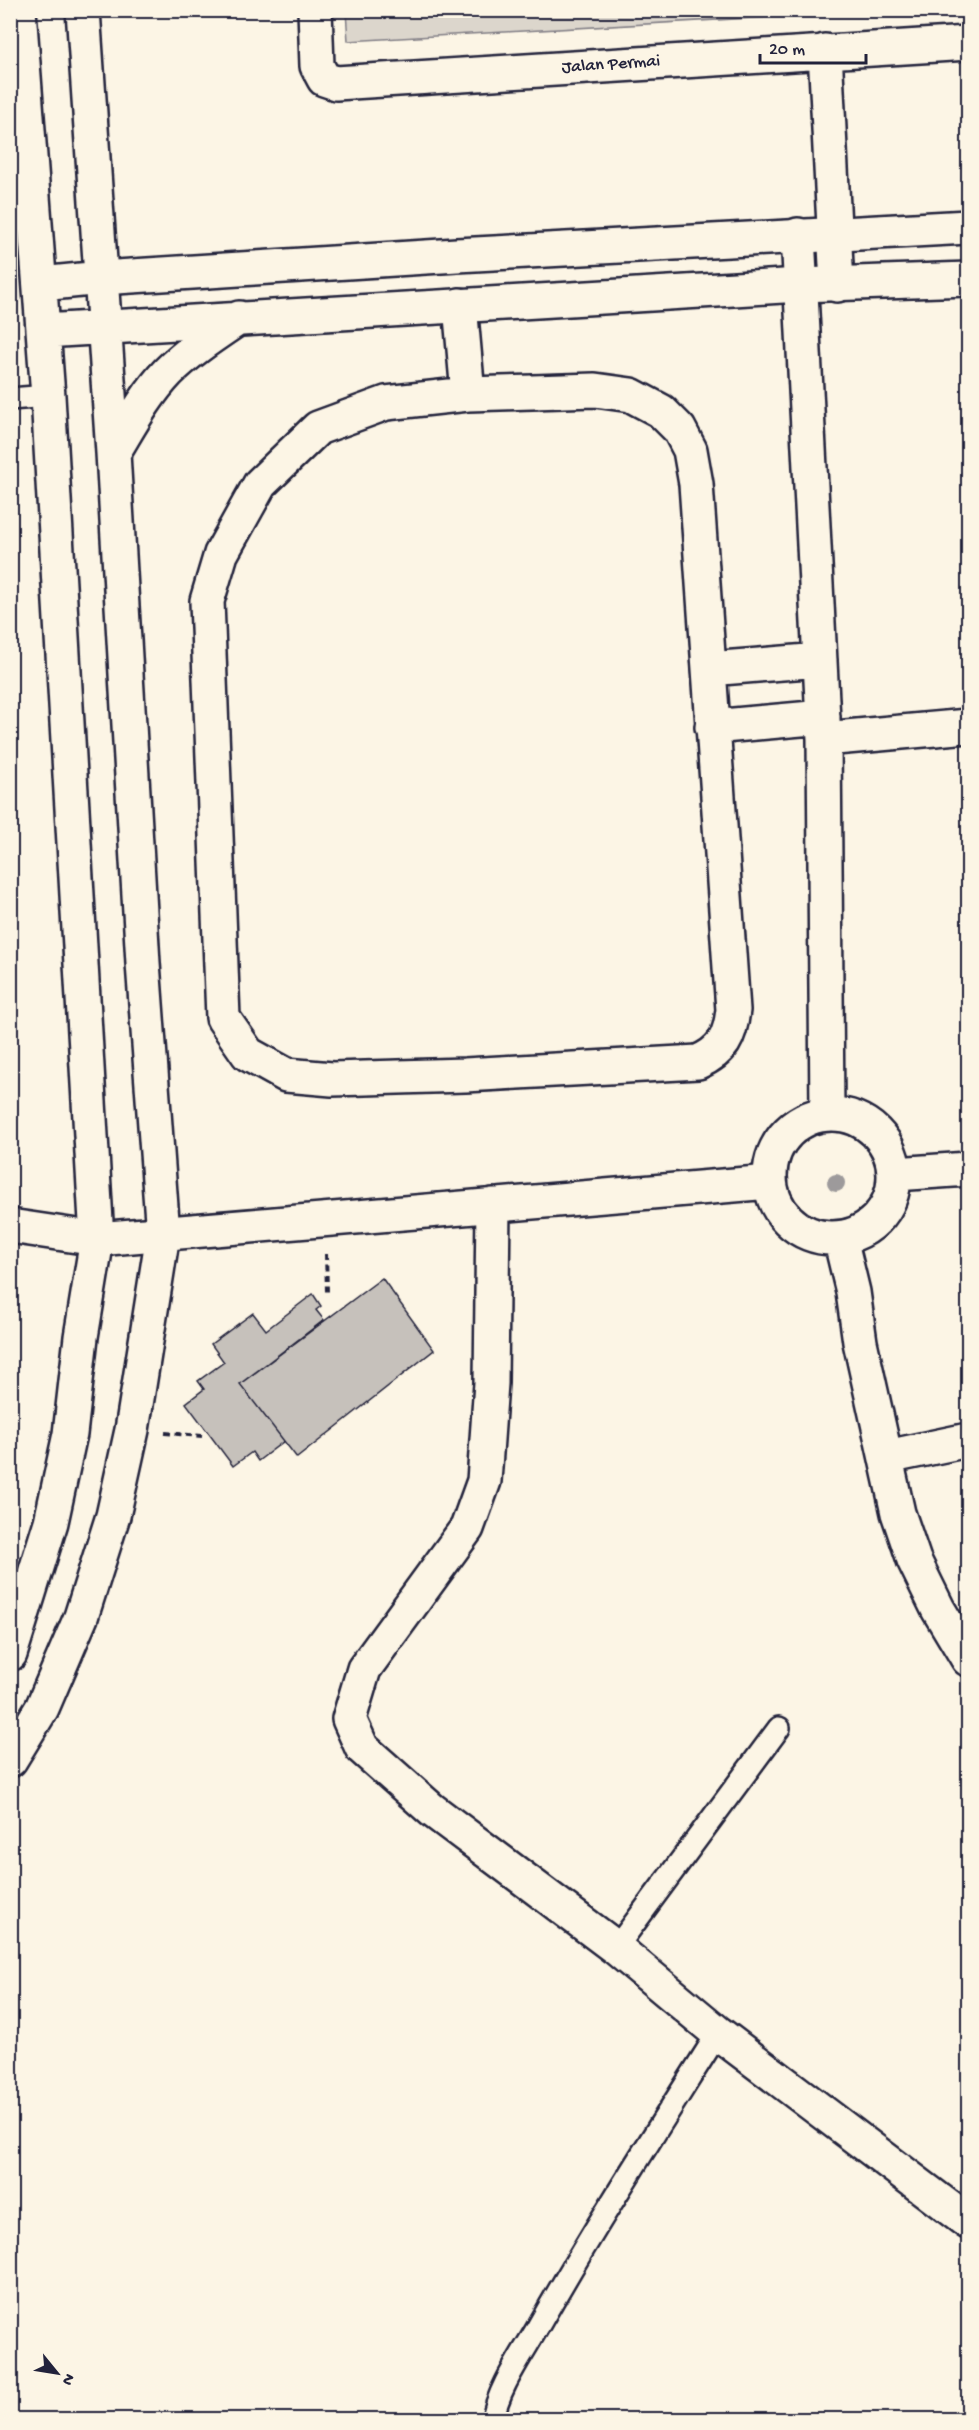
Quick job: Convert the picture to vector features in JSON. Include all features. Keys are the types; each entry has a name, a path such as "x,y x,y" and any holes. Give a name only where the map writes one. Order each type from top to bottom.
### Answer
{"street":[{"path":"10,1654 51,1522 68,1445 97,1239 44,331 19,10"},
{"path":"10,1760 42,1708 76,1627 113,1516 132,1431 163,1234 143,963 113,453 82,10"},
{"name":"Jalan Permai","path":"315,10 317,66 324,79 336,83 969,43"},
{"path":"825,51 837,285"},
{"path":"40,284 101,278 835,233 969,227"},
{"path":"798,236 824,728 827,1114"},
{"path":"44,331 240,317 800,285 969,279"},
{"path":"460,305 468,394"},
{"path":"113,453 141,407 167,373 197,346 240,317"},
{"path":"595,390 631,395 661,411 679,429 690,450 696,484 733,1010 730,1031 711,1056 698,1062 465,1075 332,1079 286,1075 248,1054 223,1018 207,602 221,554 260,484 318,428 386,403 468,394 595,390"},
{"path":"708,669 820,660"},
{"path":"712,726 824,728 969,726"},
{"path":"827,1114 847,1115 866,1123 880,1137 891,1154 895,1174 893,1192 885,1209 873,1223 858,1233 840,1238 820,1238 801,1231 786,1219 775,1201 770,1182 771,1162 779,1144 791,1129 808,1119 827,1114"},
{"path":"895,1174 969,1169"},
{"path":"10,1226 97,1239 770,1182"},
{"path":"493,1205 491,1383 484,1481 467,1528 364,1669 349,1719 362,1749 432,1810 616,1948 718,2034 969,2222"},
{"path":"840,1238 853,1292 860,1342 898,1513 914,1560 938,1609 969,1659"},
{"path":"887,1457 969,1440"}],"lane":[{"path":"10,399 48,396"},
{"path":"616,1948 779,1728"},
{"path":"494,2420 494,2412 509,2378 575,2261 718,2034"}],"path":[{"path":"326,1267 327,1292"}],"shaded area":[{"path":"346,10 874,11 348,41"}],"building":[{"path":"382,1278 434,1350 297,1458 240,1384"},
{"path":"313,1294 321,1306 316,1310 324,1320 240,1384 284,1441 258,1461 252,1452 233,1466 186,1403 204,1389 198,1381 224,1362 211,1344 253,1313 266,1330"}]}
